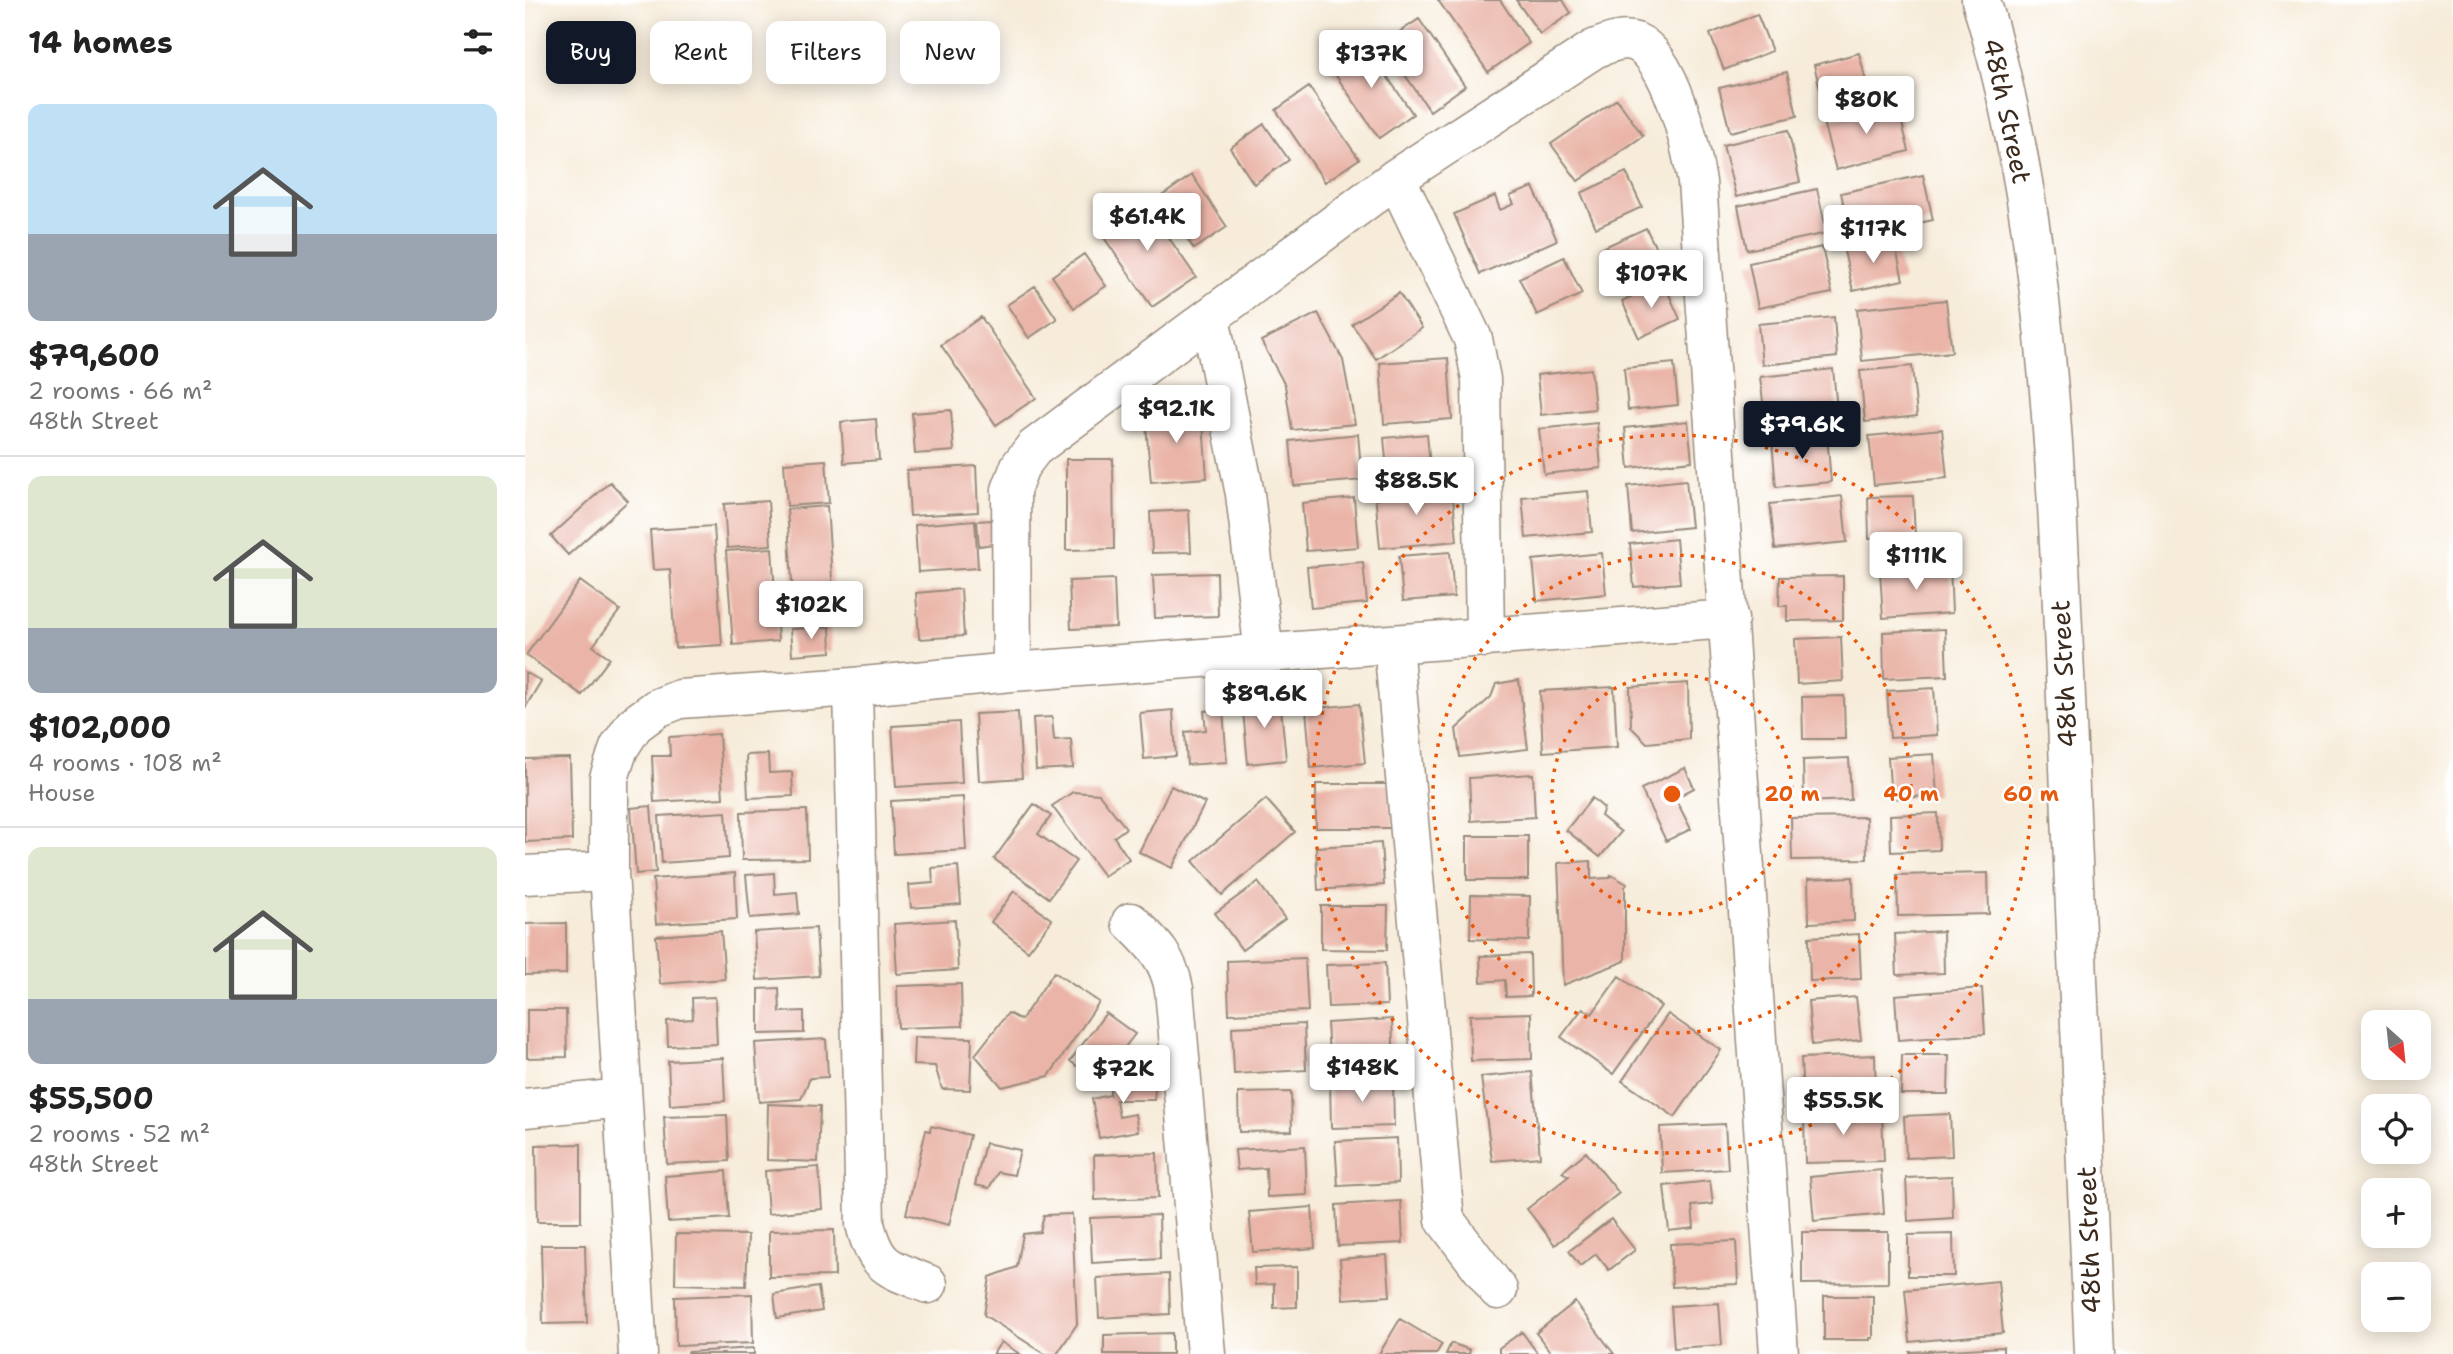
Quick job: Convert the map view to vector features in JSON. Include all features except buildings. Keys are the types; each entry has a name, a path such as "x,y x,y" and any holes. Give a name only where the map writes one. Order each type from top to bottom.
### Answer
{"street":[{"name":"48th Street","path":"1981,0 1991,32 2025,186 2045,337 2063,623 2094,1354"},
{"path":"1012,672 1011,490 1020,466 1034,448 1396,178 1594,49 1617,40 1634,41 1649,50 1667,80 1690,144 1697,182 1779,1354"},
{"path":"1396,178 1473,339 1481,379 1485,638"},
{"path":"1210,317 1245,494 1264,654"},
{"path":"638,1354 609,871 609,778 619,748 634,725 657,708 680,699 1729,620"},
{"path":"1393,644 1445,1220 1498,1290"},
{"path":"853,687 865,1224 871,1248 885,1266 928,1284"},
{"path":"525,875 609,871"},
{"path":"1131,922 1159,951 1170,970 1174,989 1206,1354"},
{"path":"525,1108 622,1098"}]}
